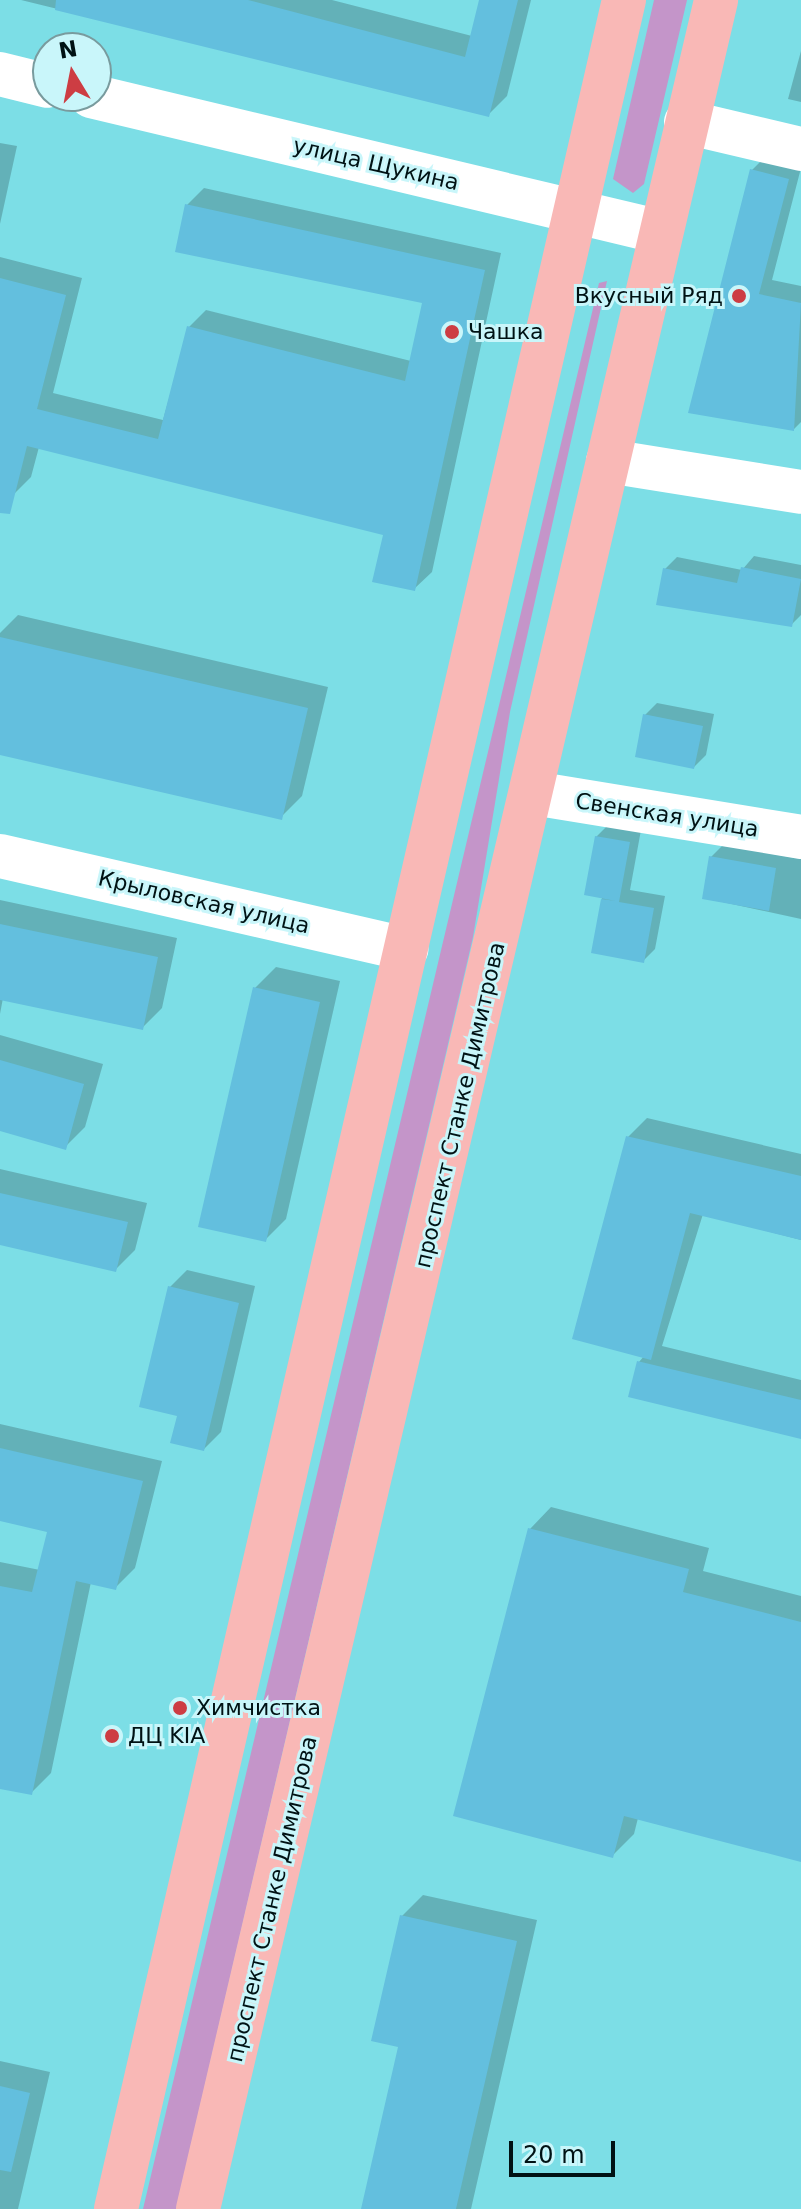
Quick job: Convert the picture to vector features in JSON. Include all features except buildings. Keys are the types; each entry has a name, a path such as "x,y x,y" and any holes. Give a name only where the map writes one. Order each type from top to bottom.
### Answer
{"main road":[{"path":"116,2209 624,0"},
{"name":"проспект Станке Димитрова","path":"198,2209 533,793 716,0"}],"street":[{"path":"0,74 32,82"},
{"name":"улица Щукина","path":"112,101 661,232"},
{"path":"686,122 801,149"},
{"path":"608,461 801,492"},
{"name":"Свенская улица","path":"533,793 801,837"},
{"name":"Крыловская улица","path":"0,856 407,949"}],"shaded area":[{"path":"654,0 687,0 644,184 633,193 613,179"},
{"path":"607,281 510,712 473,937 176,2209 143,2209 599,283"}],"place":[{"name":"Вкусный Ряд","path":"739,296"},
{"name":"Чашка","path":"452,332"},
{"name":"Химчистка","path":"180,1708"},
{"name":"ДЦ KIA","path":"112,1736"}]}
